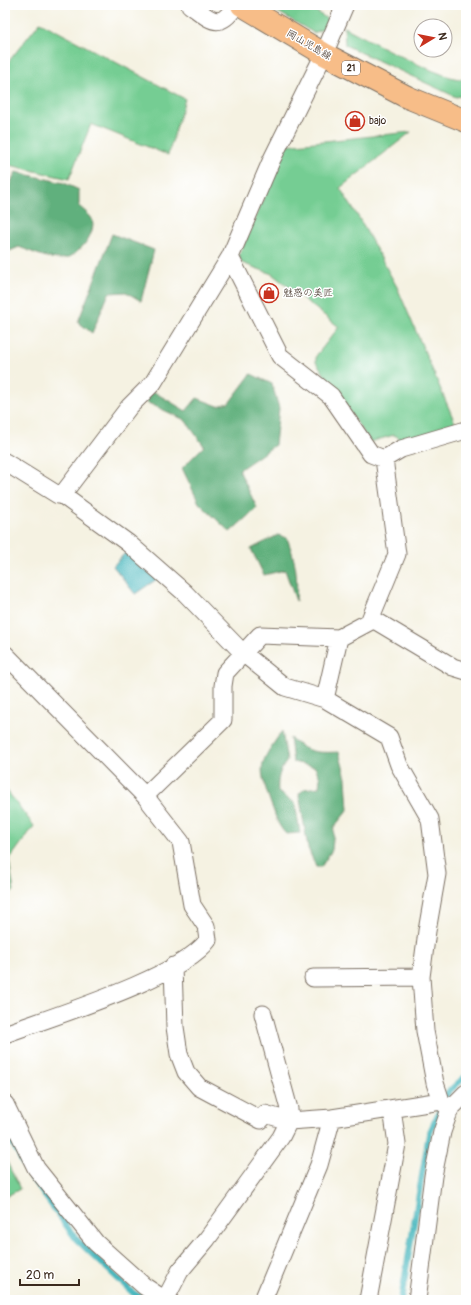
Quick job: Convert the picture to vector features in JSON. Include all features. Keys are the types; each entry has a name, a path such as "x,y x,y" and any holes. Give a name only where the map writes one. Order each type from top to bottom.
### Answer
{"main road":[{"name":"岡山児島線","path":"242,5 324,54 407,97 466,121"}],"street":[{"path":"190,5 213,21 220,21 228,17 236,5"},
{"path":"62,495 129,407 153,383 230,257 272,159 324,54 344,5"},
{"path":"230,257 280,356 330,396 371,454 384,459"},
{"path":"384,459 401,449 466,430"},
{"path":"145,796 223,720 223,686 225,674 260,636 339,638 369,622 397,554 384,459"},
{"path":"5,462 58,495 62,495 128,543 185,593 243,653 285,687 325,698 389,737 399,765 430,819 437,874 426,931 422,977 425,1031 435,1083 446,1105 433,1176 417,1300"},
{"path":"371,618 453,666 466,670"},
{"path":"325,698 339,638"},
{"path":"5,654 145,796 181,842 192,905 206,926 208,940 203,947 173,966 145,981 5,1034"},
{"path":"173,966 175,1027 179,1054 186,1072 199,1087 261,1120 265,1114 289,1121 332,1118 392,1109 446,1105 466,1093"},
{"path":"313,978 422,977"},
{"path":"5,1104 36,1168 96,1243 144,1286 165,1300 180,1271 207,1238 281,1137 289,1121 289,1109 263,1014"},
{"path":"368,1300 397,1144 392,1109"},
{"path":"263,1300 320,1166 332,1118"}],"green space":[{"path":"266,5 307,5 330,21 325,28 314,33"},
{"path":"40,22 185,99 168,155 91,124 69,179 5,164 5,66"},
{"path":"344,27 424,67 456,78 466,79 466,95 456,97 345,45"},
{"path":"411,132 340,188 359,218 397,287 456,425 400,442 398,437 394,435 370,442 316,362 316,356 339,327 272,274 242,263 239,256 286,145"},
{"path":"16,172 64,183 79,190 79,206 91,217 93,225 92,230 82,248 72,256 61,259 49,258 19,247 5,253 5,194"},
{"path":"112,234 154,250 141,301 126,292 109,293 92,333 78,322"},
{"path":"251,374 272,384 279,408 275,445 239,470 257,508 230,532 199,503 182,468 204,446 185,420 146,402 147,396 154,392 186,411 197,398 218,406 229,403"},
{"path":"278,535 287,538 292,554 296,569 296,601 285,570 264,575 251,549"},
{"path":"282,731 287,761 279,775 278,792 295,803 300,833 286,834 281,827 271,804 262,772 265,758"},
{"path":"290,738 302,747 313,751 339,752 346,778 348,810 334,827 332,850 321,867 316,867 308,848 299,794 304,789 319,787 320,778 315,767 293,762"},
{"path":"5,788 34,826 9,860 14,891 5,895"},
{"path":"5,1158 20,1189 5,1197"}],"water":[{"path":"126,552 157,579 135,594 113,566"}],"waterway":[{"path":"401,1300 429,1134 448,1092 466,1076"},
{"path":"5,1128 27,1171 76,1239 133,1293 146,1300"}],"place":[{"name":"bajo","path":"355,121"},
{"name":"魅惑の美匠","path":"269,293"}]}
